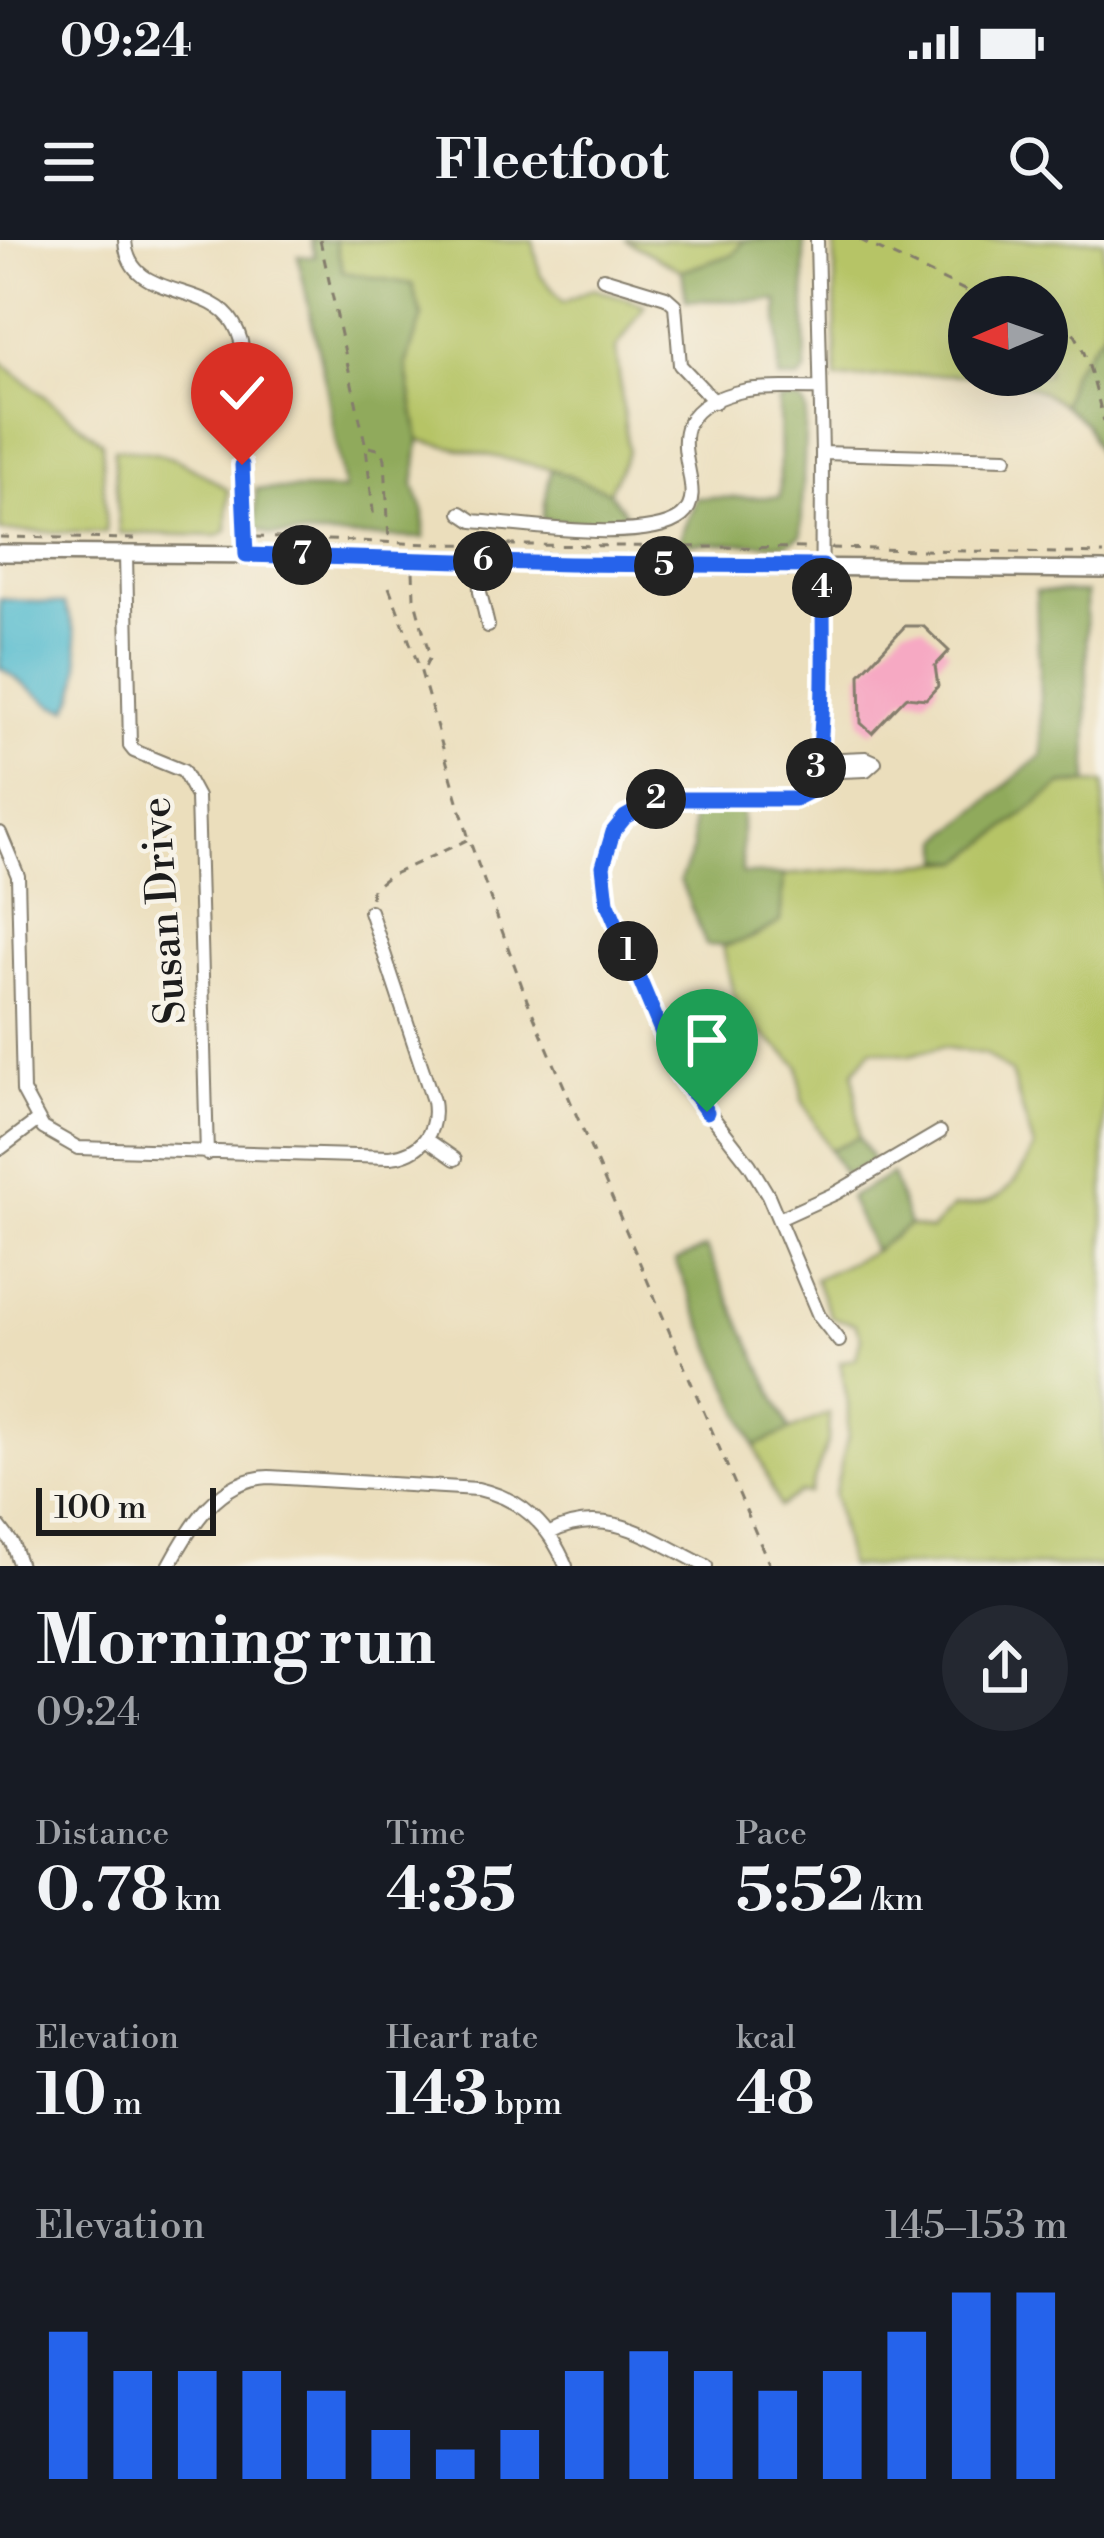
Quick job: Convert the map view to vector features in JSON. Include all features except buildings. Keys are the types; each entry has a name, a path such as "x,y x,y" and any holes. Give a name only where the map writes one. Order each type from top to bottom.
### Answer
{"main road":[{"path":"0,554 126,555 246,547 479,561 1104,571"}],"street":[{"path":"125,240 127,258 145,279 205,298 230,317 238,331 244,362 239,431 246,547"},
{"path":"817,240 823,566 816,766 811,791 795,799 668,798 640,806 613,832 603,866 607,902 679,1074 750,1165 779,1219 819,1316 838,1341"},
{"path":"603,278 666,296 675,305 680,365 715,402"},
{"path":"461,513 472,521 615,532 650,528 680,517 689,502 683,430 689,420 715,402 749,390 820,388"},
{"path":"822,453 1006,458"},
{"name":"Susan Drive","path":"126,555 130,746 183,771 197,796 207,1154"},
{"path":"479,561 488,626"},
{"path":"0,833 18,876 23,1091 38,1120 60,1140 79,1148 390,1157 417,1149 435,1114 433,1101 370,911"},
{"path":"1,1148 38,1120"},
{"path":"779,1219 940,1132"},
{"path":"426,1139 455,1159"},
{"path":"169,1566 215,1501 226,1490 254,1478 478,1489 519,1504 550,1533 566,1566"},
{"path":"550,1533 580,1520 608,1521 706,1566"},
{"path":"0,1527 13,1543 20,1566"}],"path":[{"path":"320,240 366,447 374,520"},
{"path":"860,240 948,282"},
{"path":"1068,325 1086,361 1104,421"},
{"path":"366,447 382,450 385,459 389,542"},
{"path":"0,537 148,539"},
{"path":"246,547 389,542 841,545 1104,554"},
{"path":"413,577 430,656 422,672"},
{"path":"389,586 422,672 469,839 571,1106 770,1566"},
{"path":"370,911 372,889 387,877 469,839"}],"green space":[{"path":"311,240 335,240 343,272 412,284 422,316 406,364 419,440 414,485 424,513 424,538 270,535 255,527 256,489 344,490 298,256 315,257"},
{"path":"335,240 533,240 540,274 563,302 594,288 645,305 616,349 628,451 609,492 551,469 419,440 406,364 422,316 343,272"},
{"path":"625,240 744,240 734,254 682,271"},
{"path":"744,240 804,240 806,372 799,379 779,379 778,301 686,300 682,271 734,254"},
{"path":"835,240 1104,240 1104,330 1071,372 1068,384 1068,276 948,276 948,375 836,379"},
{"path":"1104,330 1104,467 1085,423 1063,405 1071,372"},
{"path":"0,361 102,442 106,533 0,531"},
{"path":"793,399 806,410 801,536 786,544 681,543 696,498 780,497 779,400"},
{"path":"114,449 174,459 228,490 227,531 217,536 119,533"},
{"path":"551,469 609,492 633,523 542,520"},
{"path":"1036,591 1086,593 1088,782 1062,784 963,861 942,860 942,839 1042,755"},
{"path":"1104,783 1104,1566 848,1566 834,1495 848,1435 840,1362 856,1358 861,1337 855,1324 831,1317 815,1279 874,1251 909,1225 931,1230 953,1207 994,1199 1020,1174 1034,1148 1011,1073 985,1054 942,1047 910,1055 872,1049 854,1071 859,1137 830,1150 802,1100 799,1066 737,1011 723,947 755,937 780,922 784,875 963,861 1062,784"},
{"path":"691,808 742,808 742,874 784,875 780,922 745,940 706,945 680,880 693,849"},
{"path":"859,1137 874,1162 844,1175 830,1150"},
{"path":"892,1174 909,1225 874,1251 849,1198"},
{"path":"706,1248 790,1430 755,1446 675,1261"},
{"path":"829,1413 828,1442 809,1493 799,1493 779,1507 755,1446"}],"water":[{"path":"0,599 64,604 79,656 78,684 68,709 53,705 0,667"}],"route":[{"path":"242,465 246,555 823,566 821,689 811,791 795,799 657,799 625,817 613,832 603,866 607,902 679,1074 707,1112"}]}
